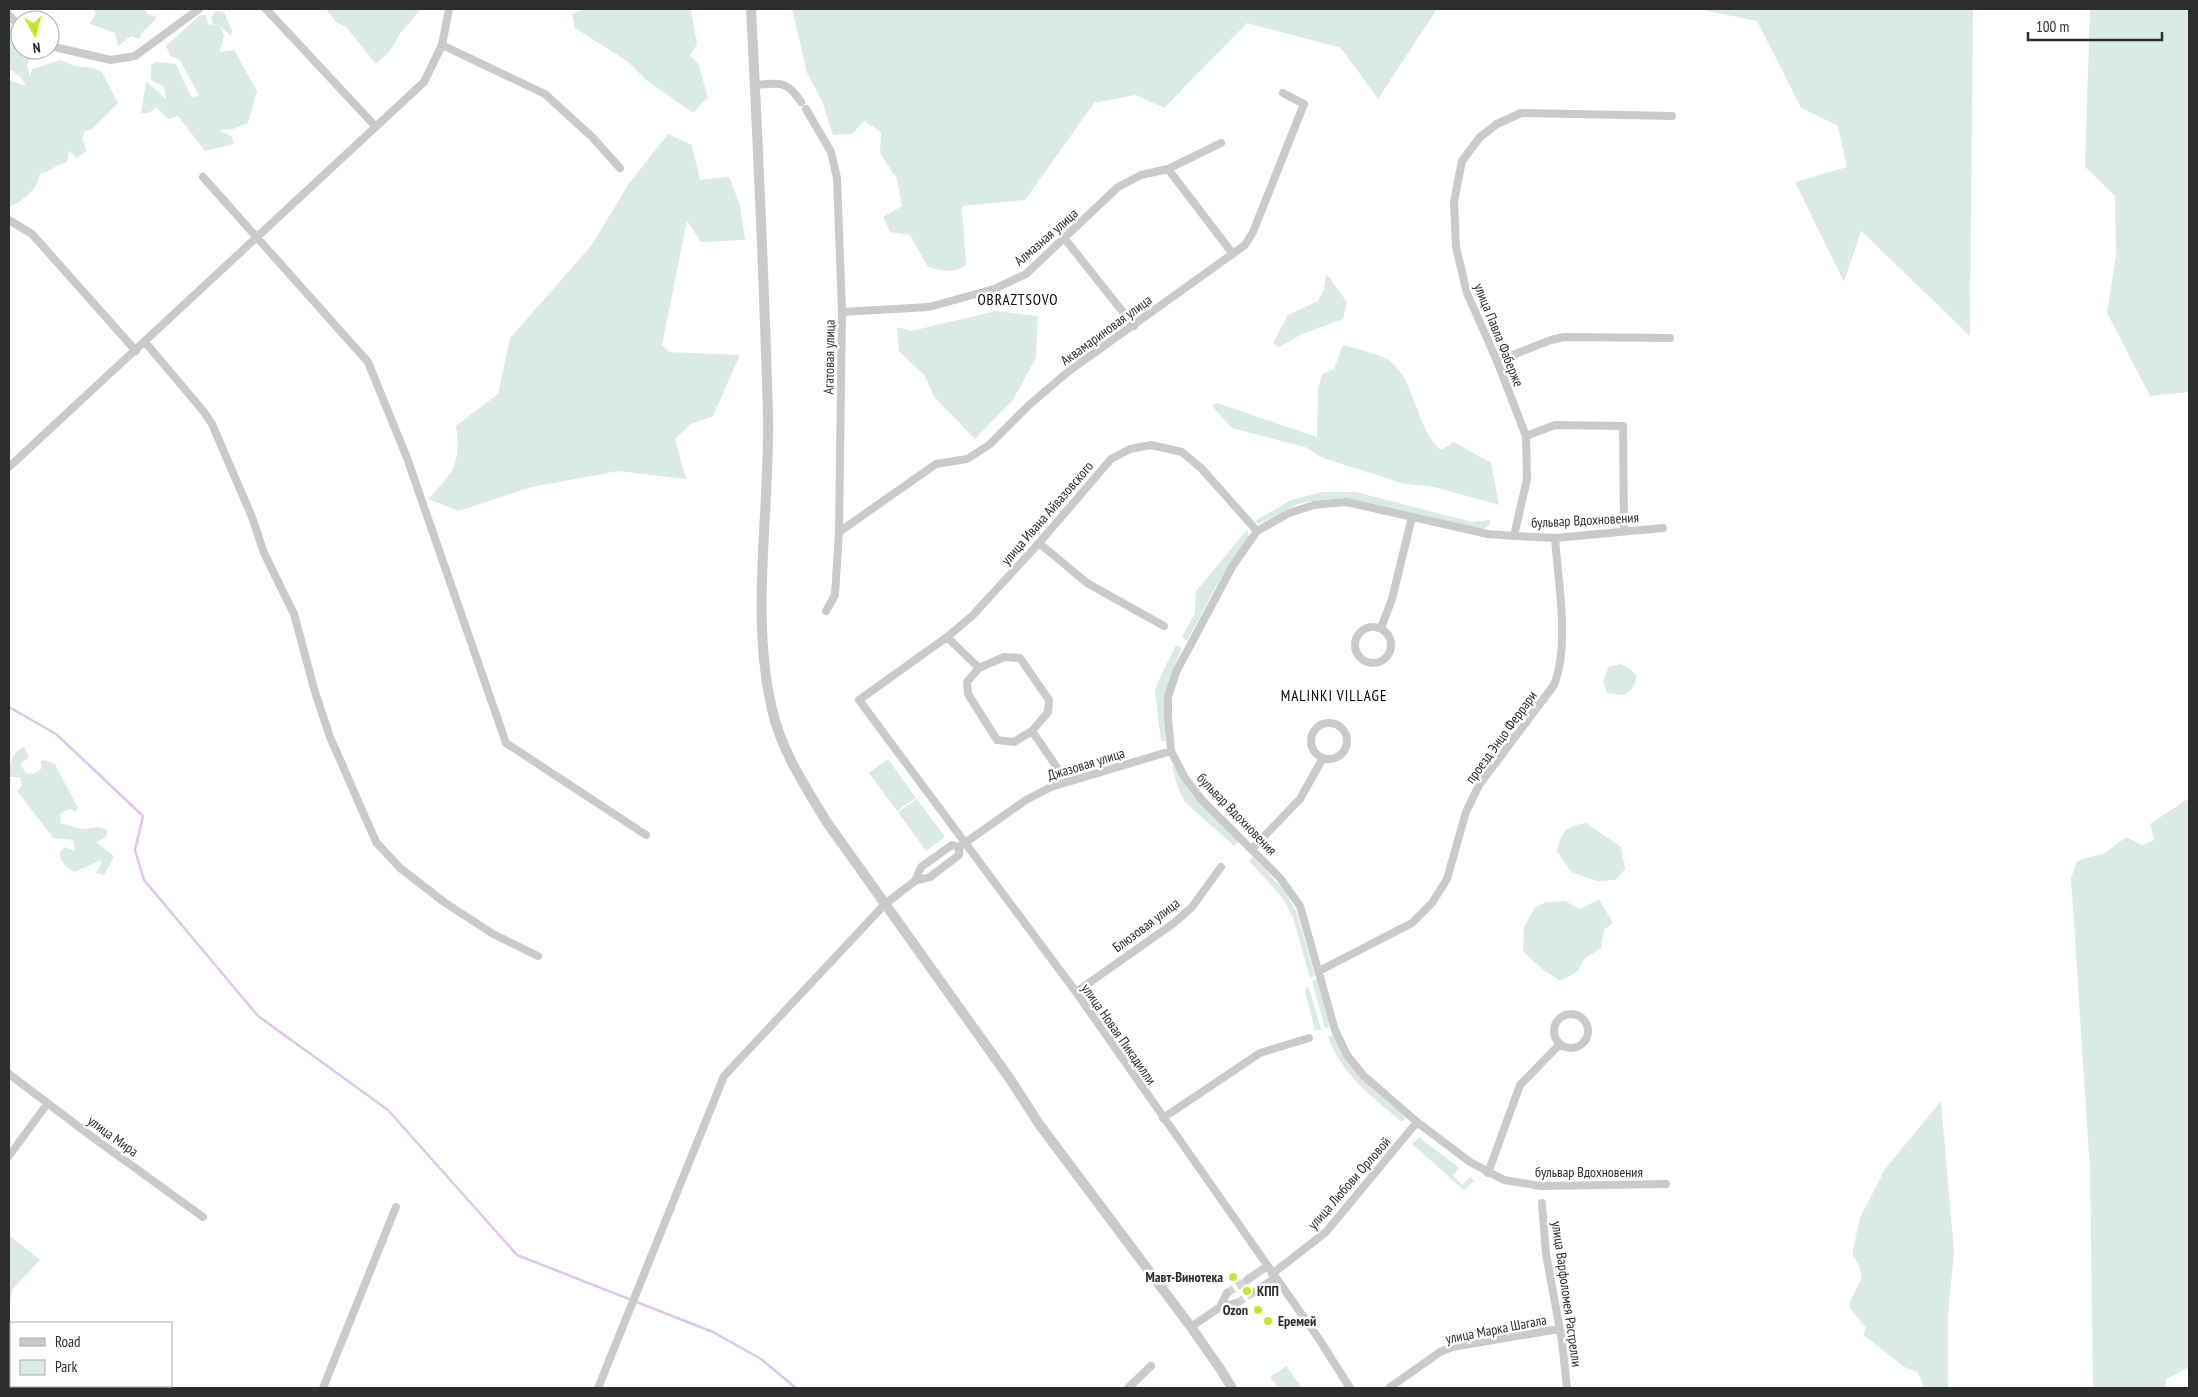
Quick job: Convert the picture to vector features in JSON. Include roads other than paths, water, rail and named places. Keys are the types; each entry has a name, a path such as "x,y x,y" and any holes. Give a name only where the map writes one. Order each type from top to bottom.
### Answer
{"street":[{"path":"60,48 111,60 135,56 199,9"},
{"path":"266,9 376,127"},
{"path":"9,467 424,82 433,68 442,45 449,9"},
{"path":"751,9 768,432 762,602 763,649 772,709 780,736 801,780 826,821 1040,1124 1191,1327 1232,1388"},
{"path":"442,45 544,94 592,137 620,168"},
{"name":"Агатовая улица","path":"755,84 777,83 787,85 804,105 831,152 837,178 842,312 839,532 835,595 826,611"},
{"name":"Аквамариновая улица","path":"839,532 936,464 967,459 989,445 1028,406 1069,371 1134,326 1245,244 1253,232 1304,104 1283,93"},
{"name":"улица Павла Фаберже","path":"1514,536 1527,479 1526,436 1497,361 1467,293 1456,247 1454,202 1462,161 1480,137 1497,124 1521,113 1672,116"},
{"name":"Алмазная улица","path":"842,312 929,307 994,289 1026,274 1066,239 1118,187 1141,175 1168,169 1221,143"},
{"path":"1168,169 1232,254"},
{"path":"203,176 368,362 407,458 506,744 646,835"},
{"path":"9,220 32,234 136,351"},
{"path":"1066,239 1134,326"},
{"path":"1497,361 1551,340 1564,337 1670,338"},
{"path":"145,342 212,424 252,517 264,553 294,614 314,692 330,737 376,842 400,868 444,902 493,934 538,956"},
{"path":"1526,436 1556,425 1623,426 1624,531"},
{"name":"улица Ивана Айвазовского","path":"859,700 947,637 972,616 1039,543 1111,459 1130,449 1151,445 1182,452 1202,469 1258,532"},
{"name":"бульвар Вдохновения","path":"1663,528 1555,538 1488,534 1346,502 1314,505 1289,513 1258,532 1232,567 1176,672 1168,697 1171,751 1185,778 1202,800 1280,878 1300,906 1335,1030 1347,1055 1364,1076 1417,1122 1470,1162 1504,1180 1541,1186 1666,1184"},
{"path":"1381,628 1392,599 1412,517"},
{"name":"проезд Энцо Феррари","path":"1319,971 1412,923 1432,903 1447,879 1466,812 1479,785 1554,685 1560,670 1562,647 1555,538"},
{"path":"1039,543 1087,583 1164,626"},
{"path":"1364,628 1381,628 1389,636 1391,642 1389,653 1381,661 1363,660 1356,650 1356,638 1364,628"},
{"path":"947,637 979,668"},
{"path":"1004,657 1020,658 1049,700 1048,712 1032,731 1014,742 998,740 968,694 967,682 979,668 1004,657"},
{"name":"улица Новая Пикадилли","path":"859,700 962,846 1076,992 1266,1267 1319,1339 1350,1388"},
{"path":"1332,723 1343,729 1346,734 1346,746 1340,755 1334,758 1323,758 1318,755 1312,745 1313,734 1321,725 1332,723"},
{"path":"1032,731 1067,782"},
{"name":"Джазовая улица","path":"962,846 1026,800 1051,787 1171,751"},
{"path":"1252,849 1300,799 1323,758"},
{"path":"598,1388 724,1076 885,904 915,881 930,877 960,855 962,846 952,845 921,867 915,881"},
{"name":"Блюзовая улица","path":"1076,992 1192,907 1221,867"},
{"path":"1568,1014 1578,1015 1583,1018 1589,1034 1584,1043 1574,1048 1560,1044 1555,1037 1554,1031 1558,1020 1568,1014"},
{"path":"1163,1118 1260,1053 1309,1038"},
{"path":"1488,1173 1520,1085 1560,1044"},
{"name":"улица Мира","path":"9,1074 47,1104 204,1217"},
{"path":"9,1156 47,1104"},
{"name":"улица Любови Орловой","path":"1256,1291 1326,1232 1417,1122"},
{"name":"улица Варфоломея Растрелли","path":"1542,1203 1546,1254 1567,1388"},
{"path":"324,1388 396,1207"},
{"path":"1247,1280 1266,1267"},
{"path":"1220,1307 1227,1293"},
{"path":"1191,1327 1220,1307 1237,1303"},
{"name":"улица Марка Шагала","path":"1389,1388 1440,1352 1452,1347 1559,1329"},
{"path":"1128,1388 1150,1366"}],"waterway":[{"path":"9,707 56,734 143,816 135,850 144,880 258,1016 388,1110 517,1255 713,1332 761,1359 796,1388"}],"tunnel":[{"path":"1227,1293 1247,1280"},
{"path":"1237,1303 1256,1291"}],"place":[{"name":"Мавт-Винотека","path":"1233,1277"},
{"name":"КПП","path":"1247,1291"},
{"name":"Ozon","path":"1258,1310"},
{"name":"Еремей","path":"1268,1321"}],"district":[{"name":"OBRAZTSOVO","path":"1018,300"},
{"name":"MALINKI VILLAGE","path":"1334,696"}]}
